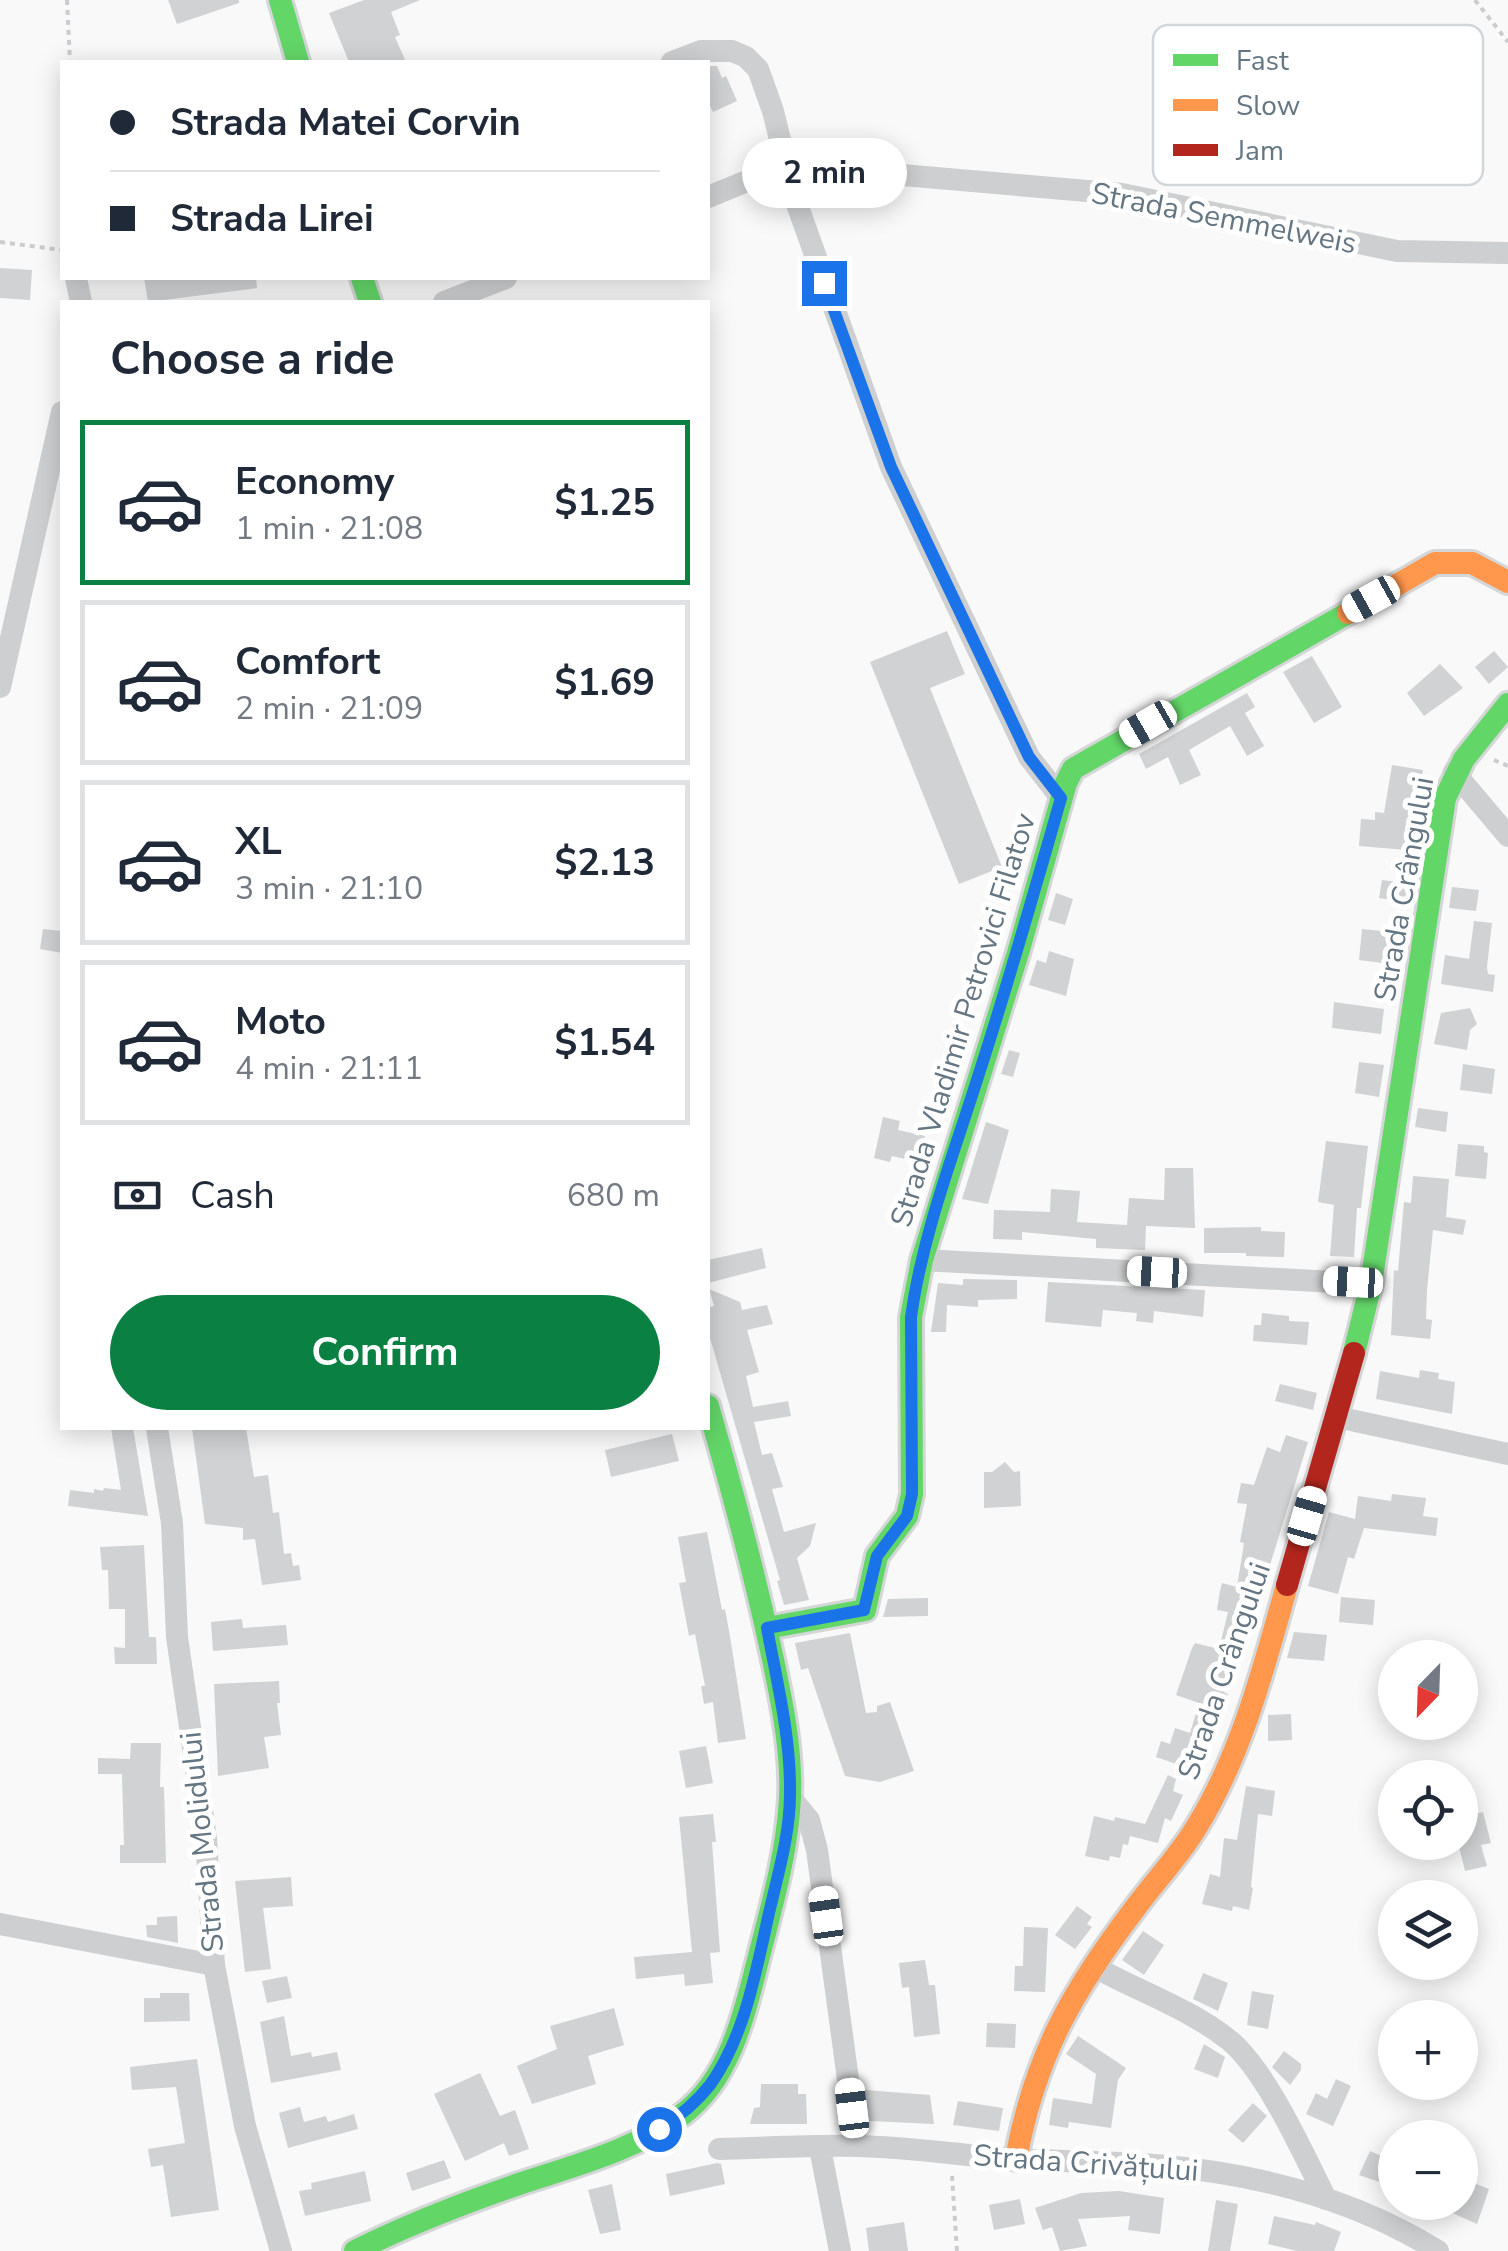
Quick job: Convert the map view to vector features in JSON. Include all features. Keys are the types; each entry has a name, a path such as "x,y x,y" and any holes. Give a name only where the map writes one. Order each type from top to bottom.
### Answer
{"street":[{"path":"280,0 297,60"},
{"path":"677,60 701,50 732,50 758,70 818,265 891,467 1029,757 1061,798"},
{"name":"Strada Semmelweis","path":"710,196 786,165 1122,194 1398,251 1508,253"},
{"path":"449,300 501,280"},
{"path":"0,687 60,427"},
{"name":"Strada Vladimir Petrovici Filatov","path":"767,1628 864,1610 877,1556 907,1516 912,1494 911,1317 922,1260 1018,954 1061,798 1074,769 1435,563 1472,563 1508,582"},
{"name":"Strada Crângului","path":"1016,2159 1023,2110 1042,2054 1064,2008 1202,1819 1222,1778 1265,1662 1372,1284 1445,798 1454,772 1468,750 1508,704"},
{"path":"1454,772 1508,836"},
{"name":"Strada Vladimir Petrovici Filatov","path":"922,1260 1372,1284"},
{"path":"356,2251 460,2206 632,2146 686,2112 711,2083 730,2049 748,1999 785,1846 789,1760 767,1628 748,1544 710,1413"},
{"path":"1336,1417 1508,1454"},
{"name":"Strada Molidului","path":"157,1430 172,1523 177,1637 206,1838 214,1966 245,2126 280,2251"},
{"path":"790,1797 809,1820 817,1850 857,2146"},
{"path":"0,1924 214,1966"},
{"path":"1093,1966 1206,2024 1232,2042 1285,2117 1326,2198"},
{"name":"Strada Crivățului","path":"719,2148 857,2146 1156,2165 1284,2184 1326,2198 1438,2251"},
{"path":"820,2148 840,2251"}],"path":[{"path":"67,0 70,60"},
{"path":"1475,0 1508,42"},
{"path":"0,242 60,250"},
{"path":"952,2153 957,2251"}],"building":[{"path":"168,0 239,0 239,3 177,24"},
{"path":"364,0 420,0 391,12 400,35 395,37 405,60 348,60 329,13"},
{"path":"710,66 717,66 737,101 713,112"},
{"path":"0,268 32,270 30,300 0,298"},
{"path":"144,280 256,280 257,288 148,300"},
{"path":"947,631 965,674 930,688 1002,867 959,884 870,662"},
{"path":"1494,651 1508,667 1489,684 1475,667"},
{"path":"1312,656 1342,707 1314,723 1283,672"},
{"path":"1440,664 1463,688 1424,716 1407,693"},
{"path":"1247,693 1255,707 1245,713 1264,746 1247,756 1230,726 1189,750 1201,775 1180,785 1168,757 1146,769 1139,754"},
{"path":"1392,765 1423,770 1418,803 1410,802 1406,850 1359,846 1361,819 1375,820 1375,812 1384,813"},
{"path":"1382,880 1409,883 1407,902 1379,898"},
{"path":"1452,887 1479,890 1476,911 1449,908"},
{"path":"1056,893 1073,899 1065,925 1048,920"},
{"path":"1474,921 1492,923 1487,967 1488,974 1495,975 1493,992 1441,984 1445,955 1469,959"},
{"path":"43,929 60,931 60,953 40,949"},
{"path":"1362,929 1402,933 1398,965 1359,960"},
{"path":"1049,951 1074,959 1066,996 1029,985 1037,960 1046,963"},
{"path":"1334,1002 1384,1009 1381,1034 1332,1028"},
{"path":"1470,1008 1477,1024 1470,1030 1467,1050 1434,1044 1441,1013"},
{"path":"1009,1050 1020,1053 1013,1077 1001,1074"},
{"path":"1359,1062 1384,1065 1379,1097 1355,1093"},
{"path":"1463,1064 1495,1069 1492,1094 1460,1090"},
{"path":"1418,1108 1448,1112 1446,1132 1415,1127"},
{"path":"883,1117 900,1121 898,1130 925,1136 919,1162 892,1156 890,1162 874,1158"},
{"path":"986,1122 1009,1130 988,1204 962,1199"},
{"path":"1326,1141 1368,1146 1361,1208 1357,1208 1354,1257 1330,1256 1334,1205 1318,1202"},
{"path":"1458,1144 1484,1146 1488,1153 1486,1179 1455,1176"},
{"path":"1165,1168 1193,1168 1195,1228 1146,1226 1145,1250 1096,1248 1096,1239 1022,1232 1022,1240 993,1239 994,1210 1050,1212 1051,1189 1080,1191 1077,1222 1127,1225 1129,1198 1164,1200"},
{"path":"1413,1176 1449,1179 1446,1217 1466,1220 1463,1235 1433,1230 1426,1319 1432,1320 1430,1339 1391,1335 1394,1270 1398,1271 1404,1202 1411,1203"},
{"path":"1261,1227 1261,1231 1285,1232 1284,1257 1204,1253 1204,1228"},
{"path":"762,1248 766,1268 710,1282 710,1260"},
{"path":"963,1279 1017,1280 1017,1299 978,1300 978,1307 947,1305 946,1332 931,1332 938,1283 963,1285"},
{"path":"1048,1282 1205,1290 1203,1317 1154,1311 1153,1323 1136,1321 1137,1313 1103,1310 1101,1327 1045,1322"},
{"path":"710,1289 740,1302 742,1310 767,1305 773,1324 747,1330 759,1372 746,1376 753,1407 788,1401 791,1416 754,1422 762,1455 772,1453 783,1487 772,1489 784,1532 816,1523 810,1546 797,1558 809,1600 784,1605 710,1338 710,1307 714,1306"},
{"path":"1262,1313 1309,1322 1307,1345 1253,1341 1254,1325 1261,1325"},
{"path":"1420,1370 1439,1373 1438,1379 1455,1382 1452,1414 1376,1399 1380,1371 1419,1378"},
{"path":"1280,1384 1317,1393 1313,1410 1275,1401"},
{"path":"111,1430 133,1430 148,1516 68,1506 70,1490 121,1490"},
{"path":"192,1430 246,1430 254,1477 268,1475 273,1513 279,1512 284,1554 291,1553 293,1566 299,1565 301,1580 262,1585 255,1539 243,1540 243,1528 205,1524"},
{"path":"672,1434 679,1461 611,1477 605,1450"},
{"path":"1286,1435 1308,1442 1249,1633 1241,1631 1224,1692 1228,1694 1223,1711 1217,1709 1205,1751 1188,1746 1182,1766 1156,1757 1161,1741 1170,1744 1175,1728 1190,1733 1199,1703 1176,1695 1192,1648 1195,1643 1219,1649 1228,1612 1217,1610 1220,1591 1222,1583 1237,1587 1244,1543 1240,1542 1247,1504 1237,1503 1241,1483 1254,1485 1267,1447 1280,1452"},
{"path":"1005,1462 1014,1472 1020,1471 1021,1506 984,1508 984,1472 992,1472"},
{"path":"1392,1494 1426,1498 1423,1516 1438,1518 1436,1536 1364,1528 1354,1559 1348,1557 1338,1594 1308,1586 1329,1512 1355,1519 1358,1496 1391,1501"},
{"path":"707,1532 722,1610 725,1609 746,1739 718,1743 713,1702 704,1704 701,1686 705,1686 695,1634 689,1636 679,1583 686,1582 678,1537"},
{"path":"144,1545 149,1637 156,1637 157,1664 115,1664 114,1647 125,1648 125,1609 109,1609 108,1570 102,1570 100,1547"},
{"path":"1341,1597 1375,1600 1373,1625 1339,1622"},
{"path":"928,1598 928,1616 883,1617 888,1599"},
{"path":"242,1619 243,1628 286,1625 288,1645 213,1651 211,1622"},
{"path":"1294,1632 1327,1635 1324,1661 1287,1658"},
{"path":"850,1633 866,1713 877,1712 877,1706 890,1702 914,1771 880,1782 845,1776 808,1668 801,1670 795,1643"},
{"path":"279,1681 281,1735 264,1737 269,1768 218,1776 214,1684"},
{"path":"1291,1714 1292,1740 1268,1741 1268,1715"},
{"path":"131,1743 161,1743 166,1863 120,1863 120,1845 124,1845 122,1774 98,1774 98,1758 130,1759"},
{"path":"706,1746 713,1783 686,1788 679,1751"},
{"path":"1168,1775 1176,1779 1173,1791 1183,1795 1171,1821 1165,1818 1158,1843 1130,1836 1128,1845 1123,1844 1120,1858 1110,1856 1109,1861 1085,1856 1094,1816 1145,1824"},
{"path":"1246,1786 1275,1791 1272,1816 1258,1814 1249,1910 1233,1906 1232,1911 1202,1904 1210,1874 1220,1877 1224,1838 1237,1840"},
{"path":"1483,1812 1491,1843 1481,1845 1487,1866 1465,1871 1462,1860 1478,1860 1478,1813"},
{"path":"713,1814 720,1952 710,1953 713,1983 685,1986 684,1974 636,1979 634,1957 692,1952 679,1817"},
{"path":"291,1877 293,1906 263,1908 271,1969 245,1972 235,1881"},
{"path":"1077,1906 1092,1917 1087,1924 1092,1927 1075,1949 1055,1935"},
{"path":"177,1916 178,1943 147,1937 146,1925 157,1925 157,1917"},
{"path":"1024,1927 1048,1928 1045,1992 1014,1991 1015,1966 1023,1966"},
{"path":"1143,1931 1164,1945 1144,1975 1122,1960"},
{"path":"925,1960 929,1985 935,1985 940,2034 914,2037 909,1987 902,1988 899,1963"},
{"path":"1203,1973 1228,1983 1218,2011 1193,1999"},
{"path":"287,1976 292,1998 267,2003 262,1981"},
{"path":"1252,1991 1274,1995 1268,2029 1247,2025"},
{"path":"160,1993 189,1993 190,2021 144,2022 144,1998 160,1998"},
{"path":"614,2008 624,2045 588,2056 596,2084 532,2104 517,2066 557,2049 550,2026"},
{"path":"284,2016 291,2056 337,2052 341,2070 271,2083 260,2022"},
{"path":"987,2023 1016,2024 1015,2048 986,2047"},
{"path":"1078,2036 1126,2068 1118,2080 1111,2128 1069,2122 1068,2128 1049,2125 1053,2098 1092,2104 1096,2074 1066,2054"},
{"path":"1204,2044 1225,2057 1218,2078 1194,2069"},
{"path":"1284,2051 1301,2064 1290,2085 1272,2067"},
{"path":"197,2059 219,2210 171,2217 163,2165 151,2167 148,2149 185,2143 176,2087 132,2090 130,2067"},
{"path":"480,2073 500,2116 515,2110 529,2149 509,2156 504,2143 465,2161 434,2094"},
{"path":"1336,2079 1351,2086 1333,2126 1306,2114 1316,2093 1327,2099"},
{"path":"761,2084 798,2084 798,2094 806,2094 807,2124 750,2124 754,2108 760,2107"},
{"path":"865,2090 930,2095 934,2124 869,2121"},
{"path":"958,2101 1003,2108 999,2131 953,2125"},
{"path":"1253,2103 1267,2116 1243,2143 1228,2130"},
{"path":"300,2107 304,2122 326,2116 328,2122 354,2114 358,2129 288,2148 279,2113"},
{"path":"1370,2151 1378,2155 1378,2182 1359,2175"},
{"path":"444,2160 451,2178 412,2191 406,2173"},
{"path":"721,2164 725,2184 670,2196 666,2174"},
{"path":"365,2171 371,2201 305,2216 299,2191 312,2189 311,2183"},
{"path":"612,2184 621,2230 600,2234 588,2190"},
{"path":"1478,2185 1489,2189 1477,2224 1468,2220 1478,2220"},
{"path":"1119,2191 1164,2198 1160,2234 1128,2230 1130,2216 1078,2219 1087,2246 1060,2251 1052,2227 1043,2230 1035,2208 1081,2193"},
{"path":"1020,2199 1025,2224 994,2230 989,2205"},
{"path":"1216,2200 1238,2204 1230,2251 1208,2251"},
{"path":"1274,2216 1315,2225 1316,2222 1341,2232 1334,2251 1297,2251 1268,2244"},
{"path":"904,2222 908,2251 869,2251 866,2228"}],"traffic: fast":[{"path":"280,0 297,60"},
{"path":"363,280 369,300"},
{"path":"767,1628 865,1610 877,1556 907,1516 912,1494 911,1317 922,1260 1073,769 1348,613"},
{"path":"1354,1353 1371,1284 1445,798 1464,759 1508,704"},
{"path":"355,2251 455,2207 645,2138 699,2100 731,2048 777,1884 790,1780 786,1726 772,1655 710,1413"}],"traffic: slow":[{"path":"1348,613 1435,563 1472,563 1508,582"},
{"path":"1016,2159 1034,2087 1075,1996 1212,1800 1250,1710 1287,1585"}],"traffic: jam":[{"path":"1287,1585 1354,1353"}],"route":[{"path":"659,2129 686,2112 711,2083 730,2049 748,1999 785,1846 789,1760 767,1628 864,1610 870,1598 877,1556 907,1516 912,1494 911,1317 915,1290 952,1158 1018,954 1061,798 1029,757 891,467 824,283"}]}
